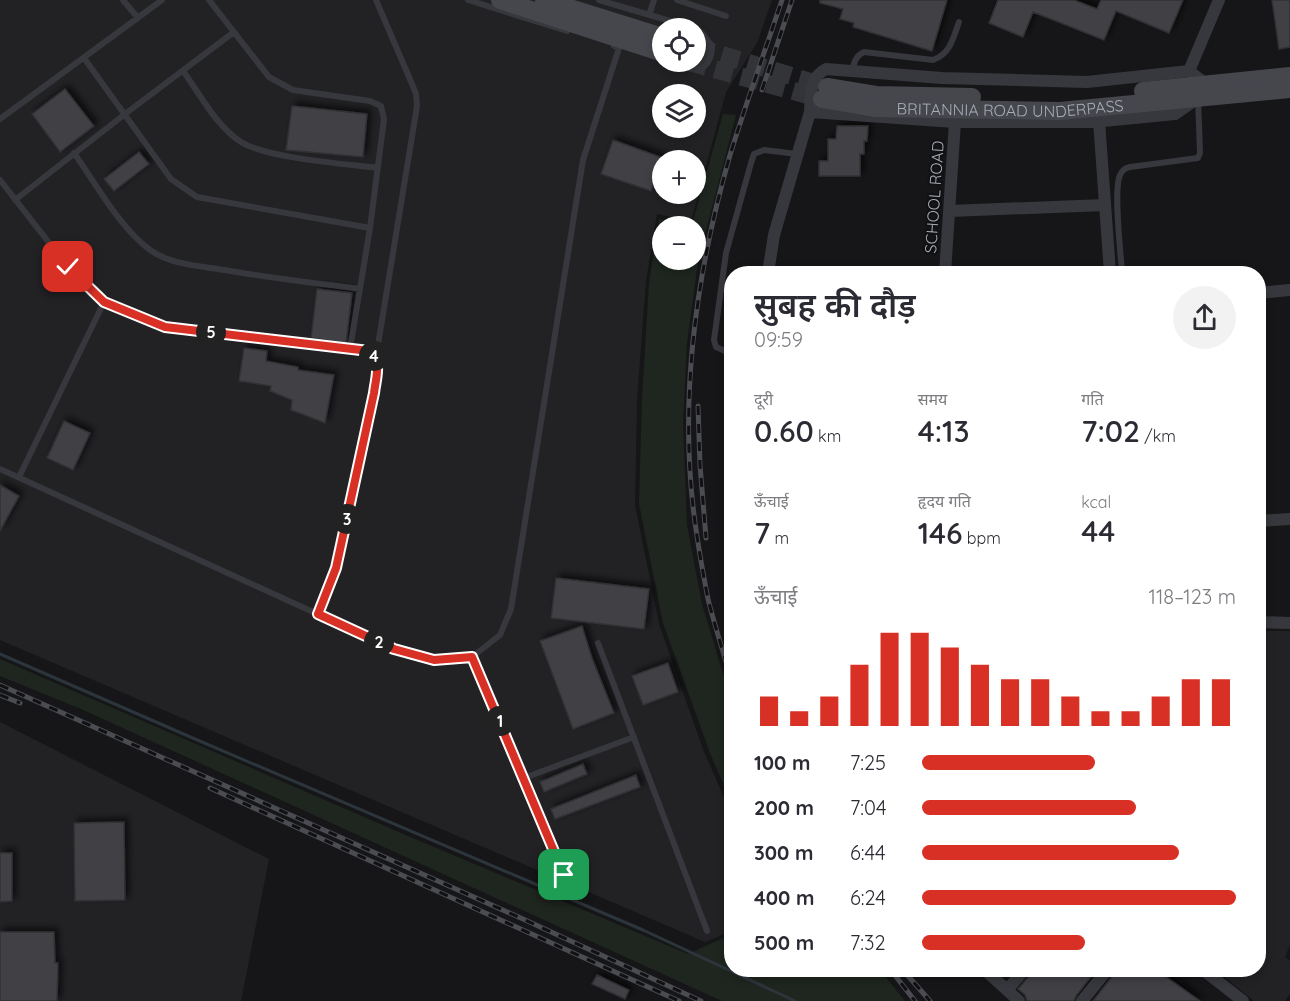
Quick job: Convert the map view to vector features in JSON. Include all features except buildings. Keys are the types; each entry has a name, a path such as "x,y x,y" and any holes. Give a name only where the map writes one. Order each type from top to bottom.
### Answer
{"main road":[{"path":"500,0 652,49"},
{"path":"544,0 652,34"},
{"path":"1202,91 1290,76"},
{"path":"1202,91 1290,89"},
{"name":"BRITANNIA ROAD UNDERPASS","path":"820,99 875,108 1060,111 1202,91"}],"street":[{"path":"1189,71 1219,0"},
{"path":"820,99 812,85 819,72 826,69 942,78 1087,82 1189,71"},
{"path":"820,99 955,122 1099,121 1175,114 1202,91 1189,71"},
{"path":"769,266 774,235 798,154 820,99"},
{"path":"1099,121 1109,266"},
{"name":"SCHOOL ROAD","path":"945,266 955,122"},
{"path":"949,211 1105,206"},
{"path":"1266,292 1290,290"},
{"path":"1266,520 1290,519"},
{"path":"1266,622 1290,622"},
{"path":"993,977 1019,1001"},
{"path":"1007,990 1018,977"},
{"path":"1082,1001 1102,977"},
{"path":"1212,977 1243,1001"}],"lane":[{"path":"123,0 138,18"},
{"path":"0,119 162,0"},
{"path":"209,0 269,77 293,90 370,101 381,106 384,119 378,168 350,349"},
{"path":"375,357 417,106 416,94 376,0"},
{"path":"468,0 576,34"},
{"path":"599,0 659,18"},
{"path":"649,15 654,0"},
{"path":"677,0 726,16"},
{"path":"851,72 858,54 864,52 933,60 942,57 949,50 959,22"},
{"path":"15,200 124,114 234,32"},
{"path":"706,38 712,46 711,58 706,65"},
{"path":"608,44 652,57"},
{"path":"0,469 394,649 434,660 472,657 500,635 511,609 583,160 619,48"},
{"path":"84,58 171,179 197,197 370,228"},
{"path":"183,71 220,122 242,143 283,155 378,168"},
{"path":"1122,266 1118,194 1121,173 1131,167 1198,158 1202,91"},
{"path":"724,266 754,154 764,150 798,154"},
{"path":"74,153 137,238 150,250 164,258 228,271 360,290"},
{"path":"0,180 68,267 104,302 165,327 369,351 375,357 378,364 374,393 336,568 318,614"},
{"path":"724,268 714,340 716,347 724,350"},
{"path":"19,477 104,302"},
{"path":"598,643 707,931"},
{"path":"472,657 564,875"},
{"path":"524,778 634,737"}],"shaded area":[{"path":"0,0 772,0 757,43 726,92 706,166 706,150 652,150 652,204 696,204 692,216 657,214 652,216 652,244 646,281 637,399 635,505 659,624 704,752 724,797 724,934 705,942 0,640"},
{"path":"723,114 736,115 706,231 706,216 695,216 698,204 706,204 706,175"},
{"path":"652,264 652,270 697,270 687,343 683,423 687,525 702,604 724,677 724,785 663,623 639,504 649,283"},
{"path":"1266,631 1290,631 1290,945 1285,957 1290,961 1290,994 1285,1001 1254,1001 1225,977 1266,977"},
{"path":"0,659 408,836 688,954 724,938 724,977 886,977 905,1001 722,1001 81,709 0,676"},
{"path":"0,722 269,859 241,1001 0,1001"}],"waterway":[{"path":"0,654 643,930 724,968"},
{"path":"744,977 795,1001"}],"tunnel":[{"path":"706,50 827,87"},
{"path":"706,67 822,99"}],"railway":[{"path":"724,654 708,599 691,488 689,392 693,344 707,248 718,201 736,136 782,0"},
{"path":"762,90 792,0"},
{"path":"698,406 706,538"},
{"path":"0,685 701,1001"},
{"path":"0,695 20,703"},
{"path":"210,788 679,1001"},
{"path":"896,977 915,1001"},
{"path":"909,977 930,1001"}],"route":[{"path":"68,267 104,302 165,327 369,351 375,357 378,364 374,393 336,568 318,614 394,649 434,660 472,657 564,875"}]}
